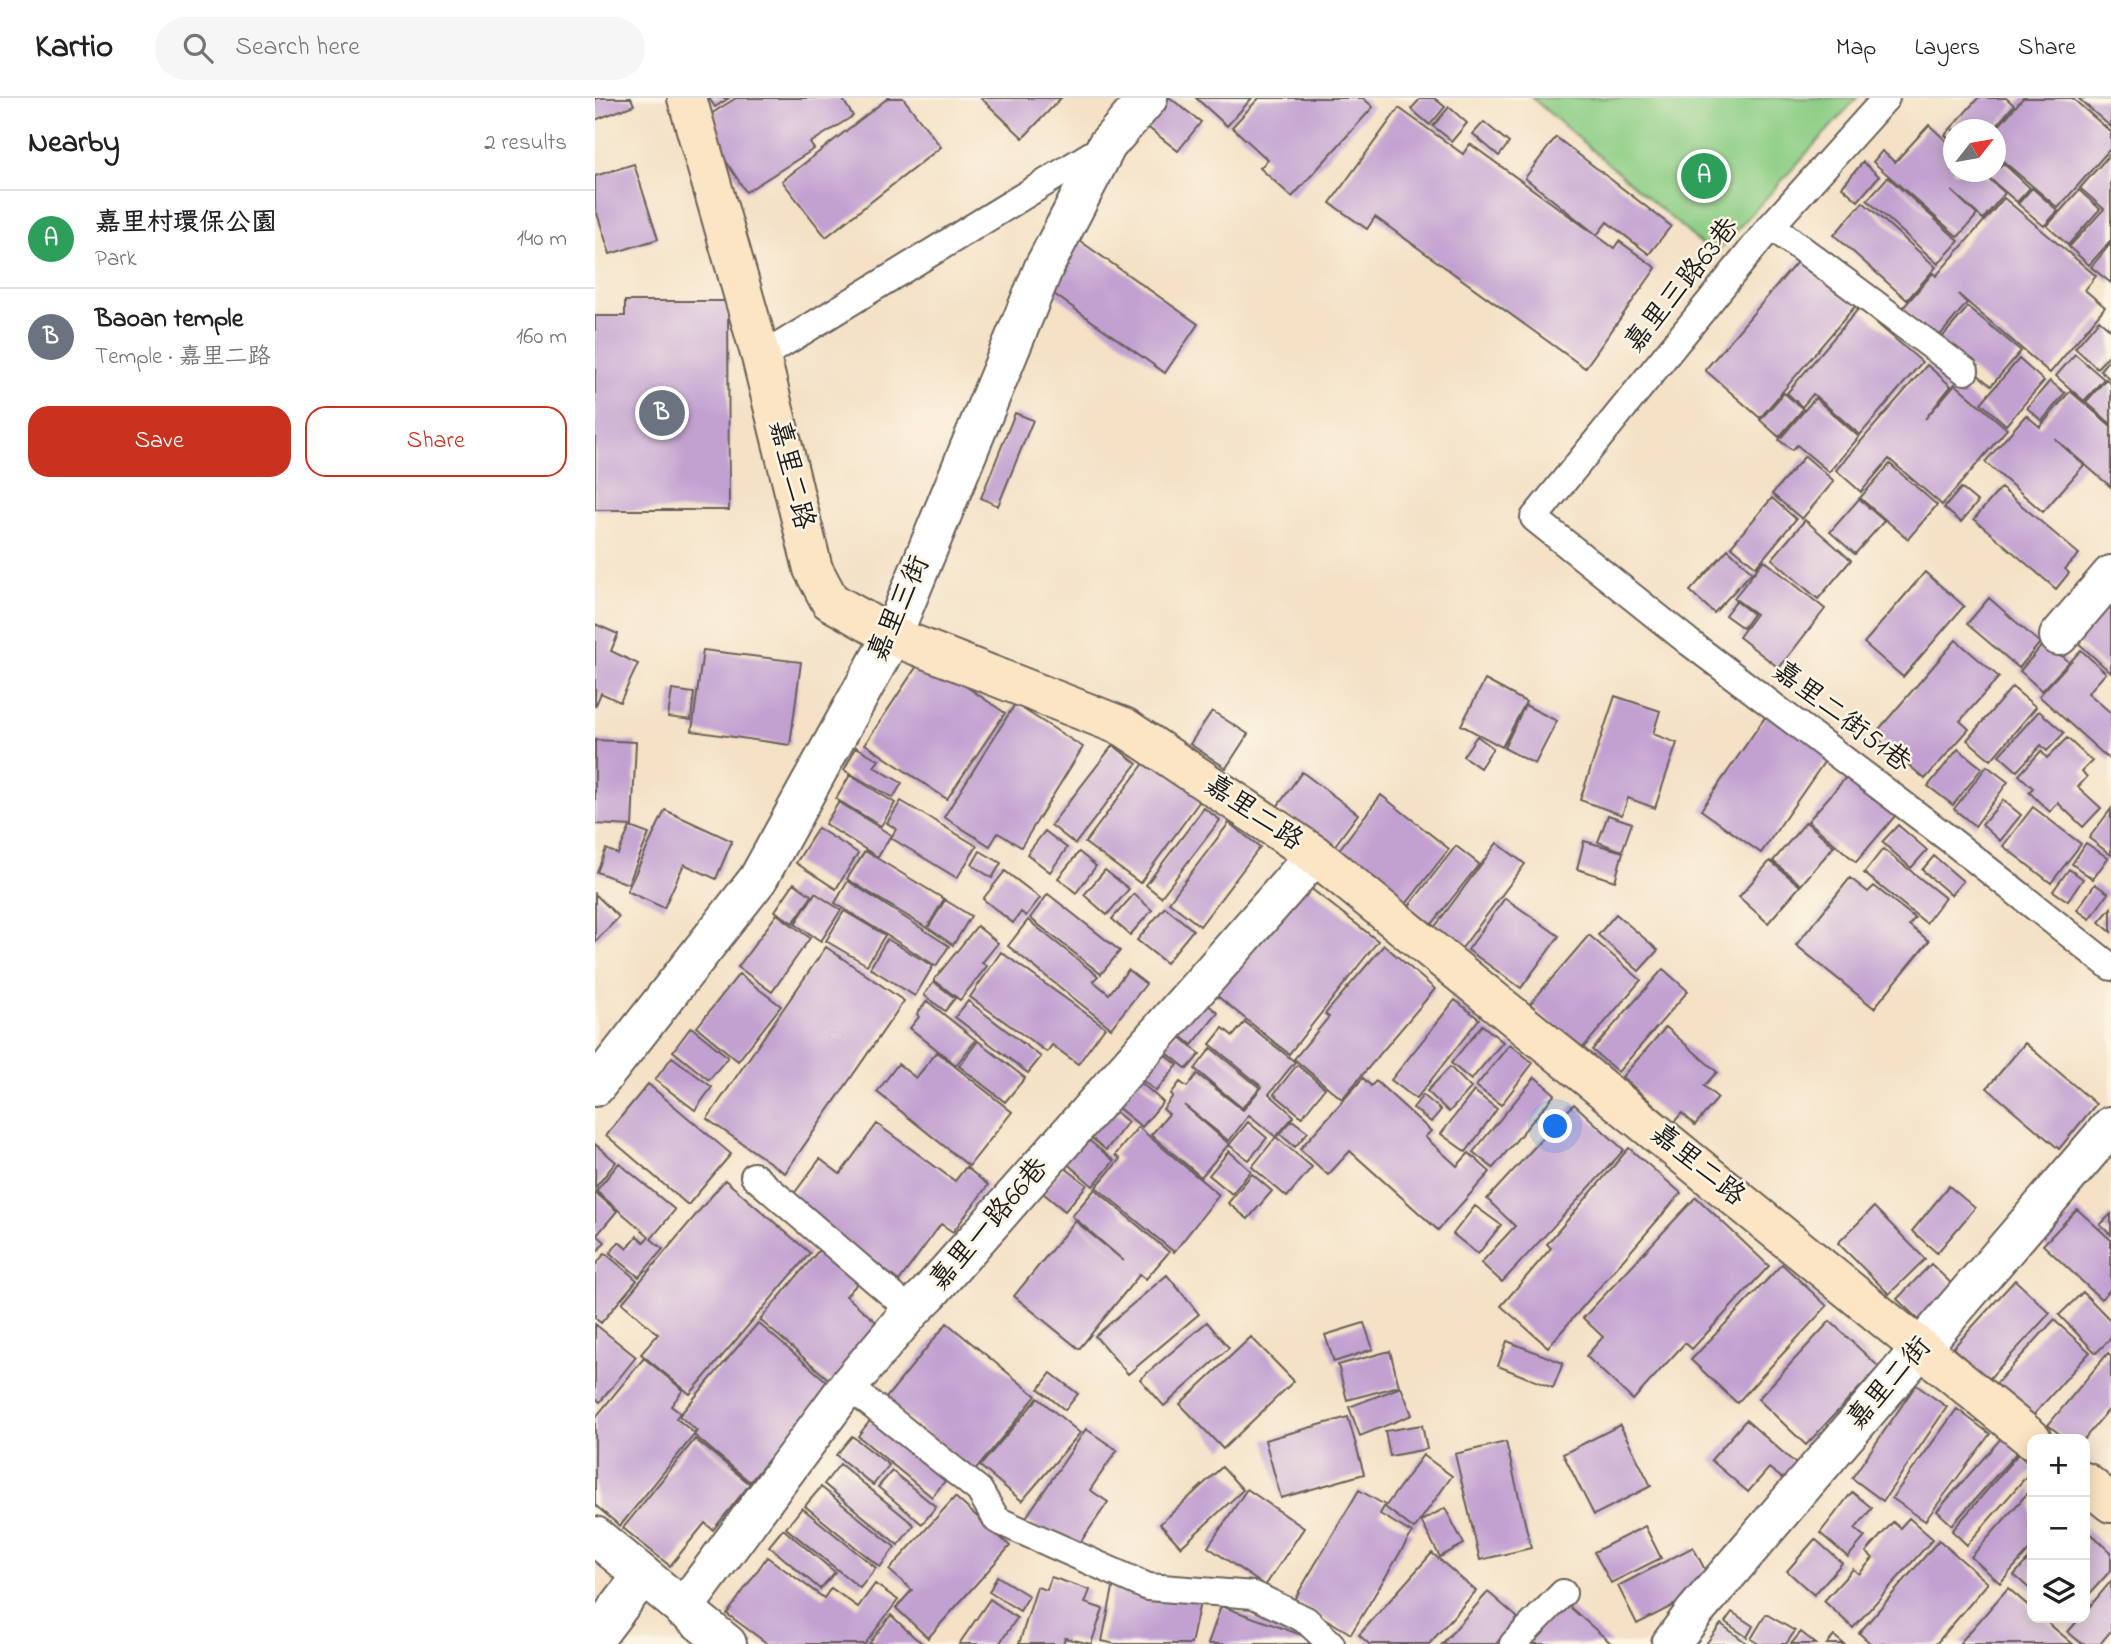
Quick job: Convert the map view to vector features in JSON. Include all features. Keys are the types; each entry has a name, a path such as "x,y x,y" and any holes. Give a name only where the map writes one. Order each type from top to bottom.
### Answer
{"street":[{"name":"嘉里三街","path":"595,1087 758,879 891,636 1044,267 1107,145 1148,98"},
{"name":"嘉里二路","path":"691,104 761,357 813,569 830,601 891,636 1124,727 1315,855 2027,1435"},
{"path":"2059,636 2111,575"},
{"name":"嘉里一路66巷","path":"683,1609 848,1386 911,1311 939,1283 1315,855"},
{"name":"嘉里二街","path":"1671,1644 1694,1613 2111,1126"},
{"path":"2090,1486 2111,1503"},
{"path":"595,1536 727,1644"},
{"path":"595,1638 643,1575"}],"lane":[{"name":"嘉里三路63巷","path":"1534,518 1771,226 1886,98"},
{"path":"761,357 1107,145"},
{"path":"1771,226 1965,371"},
{"name":"嘉里二街51巷","path":"1534,518 1690,643 1949,839 2111,967"},
{"path":"754,1176 911,1311"},
{"path":"848,1386 979,1490 997,1520 1148,1587 1254,1595 1306,1620 1331,1644"},
{"path":"1513,1644 1563,1593"}],"green space":[{"path":"1532,98 1857,98 1714,255"}],"building":[{"path":"595,98 631,98 634,105 595,120"},
{"path":"709,98 729,98 715,107"},
{"path":"736,98 842,98 853,116 810,143 814,149 746,192 700,121"},
{"path":"888,98 903,98 941,147 826,237 782,181"},
{"path":"981,98 1061,98 1023,138"},
{"path":"1166,98 1170,98 1201,122 1178,151 1145,125"},
{"path":"1196,98 1252,98 1227,126"},
{"path":"1259,98 1363,98 1373,107 1292,197 1260,168 1268,160 1232,127"},
{"path":"1421,98 1434,98 1445,107 1430,125 1411,109"},
{"path":"1978,98 2006,98 2014,105 2002,119 1959,119"},
{"path":"2023,98 2072,98 2111,132 2111,148 2058,208 2006,164 2005,119"},
{"path":"2078,98 2111,99 2111,127"},
{"path":"1449,107 1467,123 1452,141 1433,126"},
{"path":"1399,108 1463,154 1470,144 1614,248 1619,241 1656,268 1585,368 1375,217 1367,229 1330,203"},
{"path":"1484,122 1509,143 1499,156 1473,134"},
{"path":"1929,125 1943,138 1943,182 1992,182 2005,193 1983,219 1952,191 1977,215 1958,237 1873,162 1882,151 1895,162"},
{"path":"1556,137 1671,226 1649,254 1607,222 1597,235 1525,178"},
{"path":"2111,153 2111,240 2089,265 2069,247 2104,209 2080,188"},
{"path":"1863,162 1879,176 1858,201 1842,187"},
{"path":"634,164 658,239 610,254 595,207 595,176"},
{"path":"2006,166 2030,188 2017,202 1994,182 2006,182"},
{"path":"1888,177 1959,241 1938,264 1867,200"},
{"path":"2032,188 2058,211 2044,226 2018,204"},
{"path":"2079,190 2100,209 2068,245 2047,226"},
{"path":"2004,198 2096,276 2085,290 2105,307 2050,373 1958,294 1967,303 1937,339 1902,309 1933,273 1936,276"},
{"path":"1863,202 1936,267 1907,300 1834,235"},
{"path":"1080,241 1198,324 1165,373 1047,289"},
{"path":"2111,243 2111,283 2091,267"},
{"path":"1802,256 1857,304 1760,418 1705,370"},
{"path":"625,301 728,301 729,510 595,510 595,316 625,316"},
{"path":"1968,307 2021,351 1991,386 1939,341"},
{"path":"1859,308 1922,362 1860,435 1813,394 1802,407 1787,393"},
{"path":"2099,320 2111,330 2111,353 2097,368 2075,348"},
{"path":"2075,354 2104,379 2084,401 2056,376"},
{"path":"2111,357 2111,380 2100,370"},
{"path":"2019,359 2044,381 2006,425 1981,403"},
{"path":"1927,365 1951,386 1925,419 1955,384 2007,429 1942,505 1889,459 1861,492 1836,470"},
{"path":"2106,379 2111,384 2111,424 2086,402"},
{"path":"2050,381 2065,393 2042,421 2027,408"},
{"path":"2070,391 2111,426 2111,487 2055,439 2084,465 2043,512 1985,462 2026,415 2040,427"},
{"path":"1784,393 1803,409 1779,437 1760,420"},
{"path":"1815,398 1859,437 1829,472 1797,445 1792,450 1779,440"},
{"path":"1015,413 1033,420 998,506 981,498"},
{"path":"1805,456 1834,481 1802,519 1772,494"},
{"path":"1890,464 1937,505 1908,539 1860,498"},
{"path":"1961,488 1978,502 1961,522 1944,508"},
{"path":"2001,488 2079,554 2065,569 2069,573 2056,589 1974,519"},
{"path":"1772,498 1796,519 1756,567 1731,546"},
{"path":"1859,499 1884,521 1855,554 1830,532"},
{"path":"1805,520 1851,560 1818,599 1772,559"},
{"path":"1728,549 1752,572 1714,613 1690,591"},
{"path":"1764,560 1825,609 1779,668 1739,637 1756,614 1734,598"},
{"path":"1925,572 1964,606 1903,677 1864,643"},
{"path":"2111,585 2111,673 2074,639"},
{"path":"1989,598 2040,643 2019,668 1967,624"},
{"path":"1736,601 1753,614 1743,628 1725,615"},
{"path":"595,624 618,634 611,651 638,664 620,702 601,693 595,707"},
{"path":"1956,640 1999,677 1960,721 1969,729 1925,779 1874,735"},
{"path":"2046,641 2069,662 2042,691 2020,671"},
{"path":"703,650 801,662 790,745 692,731"},
{"path":"2081,650 2106,673 2088,693 2111,713 2111,761 2039,696"},
{"path":"923,657 1005,713 947,799 865,744"},
{"path":"1485,680 1526,702 1502,747 1461,725"},
{"path":"2012,687 2036,707 1991,760 1967,740"},
{"path":"672,690 694,693 691,720 668,717"},
{"path":"1615,696 1660,711 1653,734 1677,743 1655,808 1628,798 1622,815 1580,800"},
{"path":"1015,704 1083,747 1021,847 998,833 990,846 944,817"},
{"path":"1525,705 1557,721 1535,764 1504,748"},
{"path":"1212,711 1248,734 1226,768 1190,744"},
{"path":"2039,711 2064,733 2047,751 2041,745 2017,771 1999,755"},
{"path":"1768,713 1829,755 1761,853 1701,810"},
{"path":"1477,736 1493,748 1480,768 1463,756"},
{"path":"2067,738 2092,761 2082,771 2087,777 2078,787 2101,808 2083,827 2058,803 2050,812 2029,792 2033,788 2019,775 2041,751 2047,758"},
{"path":"595,740 636,742 632,826 595,824"},
{"path":"1113,745 1137,764 1075,844 1051,825"},
{"path":"856,747 879,760 874,767 902,783 893,798 844,770"},
{"path":"1958,749 1982,768 1953,805 1928,786"},
{"path":"1148,758 1202,798 1140,883 1085,843"},
{"path":"1987,766 2008,782 1975,826 1954,809"},
{"path":"1302,772 1358,814 1333,848 1277,807"},
{"path":"850,775 895,803 881,826 836,799"},
{"path":"1848,775 1895,816 1856,862 1808,821"},
{"path":"1381,795 1449,849 1406,904 1338,851"},
{"path":"2003,800 2021,815 2000,841 1982,825"},
{"path":"901,801 977,846 957,878 891,838 896,829 887,823"},
{"path":"839,802 891,835 878,857 825,824"},
{"path":"2033,807 2081,844 2051,883 2003,846"},
{"path":"1204,808 1220,820 1161,897 1146,885"},
{"path":"2111,809 2111,855 2089,838"},
{"path":"665,810 732,841 716,879 684,864 664,908 627,891"},
{"path":"1608,815 1632,823 1622,851 1598,842"},
{"path":"1806,822 1834,846 1801,885 1773,861"},
{"path":"1229,823 1260,847 1200,926 1169,902"},
{"path":"1898,825 1927,850 1911,868 1882,842"},
{"path":"630,827 649,834 628,884 597,872 606,849 618,854"},
{"path":"818,828 858,853 836,889 796,863"},
{"path":"1045,831 1067,848 1050,872 1027,854"},
{"path":"1584,841 1623,852 1615,881 1577,869"},
{"path":"1497,843 1525,864 1462,948 1434,928"},
{"path":"2086,843 2108,858 2093,879 2072,864"},
{"path":"1456,846 1479,864 1432,924 1409,906"},
{"path":"1883,849 1945,898 1926,923 1864,873"},
{"path":"865,851 944,899 927,928 847,879"},
{"path":"980,851 1001,863 992,878 972,865"},
{"path":"1079,852 1096,866 1076,893 1058,878"},
{"path":"1934,856 1963,881 1951,895 1922,870"},
{"path":"1770,861 1800,886 1768,923 1739,897"},
{"path":"2069,869 2083,879 2068,901 2053,891"},
{"path":"1105,870 1129,889 1107,915 1084,895"},
{"path":"1005,871 1040,898 1026,916 1021,912 1013,923 983,899"},
{"path":"1850,878 1868,892 1874,886 1915,918 1909,925 1929,941 1874,1008 1796,945"},
{"path":"848,881 949,946 936,966 835,903"},
{"path":"794,883 812,896 793,923 775,911"},
{"path":"1304,883 1378,941 1289,1054 1216,995"},
{"path":"2095,884 2108,893 2090,919 2077,910"},
{"path":"815,893 841,910 821,941 795,924"},
{"path":"595,894 619,917 595,942"},
{"path":"1048,894 1120,951 1101,974 1030,918"},
{"path":"1134,894 1152,910 1130,935 1112,919"},
{"path":"1505,898 1559,936 1521,988 1468,950"},
{"path":"945,900 971,916 953,945 928,928"},
{"path":"1165,907 1193,930 1166,963 1137,940"},
{"path":"2111,908 2111,932 2099,922"},
{"path":"844,911 885,935 867,965 826,941"},
{"path":"777,914 810,938 772,992 738,967"},
{"path":"1616,914 1658,950 1639,971 1598,935"},
{"path":"1028,920 1098,976 1093,981 1109,994 1128,970 1146,984 1111,1028 1008,946"},
{"path":"977,926 998,943 982,963 987,966 960,1000 934,980"},
{"path":"1589,935 1641,980 1582,1049 1530,1004"},
{"path":"887,939 933,966 915,996 870,968"},
{"path":"1384,945 1435,989 1342,1099 1294,1059 1329,1017 1325,1014"},
{"path":"826,947 904,1001 785,1173 707,1119"},
{"path":"1001,952 1105,1027 1078,1064 1052,1045 1047,1052 970,997"},
{"path":"1663,969 1688,991 1618,1072 1592,1050"},
{"path":"739,974 781,1006 738,1061 697,1027"},
{"path":"934,982 955,998 945,1011 924,995"},
{"path":"1201,999 1218,1013 1192,1045 1175,1031"},
{"path":"1455,1000 1479,1019 1416,1099 1391,1080"},
{"path":"927,1001 976,1040 956,1065 910,1028"},
{"path":"968,1001 1041,1057 1028,1073 955,1017"},
{"path":"1245,1022 1295,1062 1269,1094 1294,1116 1276,1137 1249,1115 1229,1141 1184,1105 1229,1144 1201,1177 1151,1135 1169,1114 1163,1109 1180,1082 1187,1087 1197,1074 1243,1110 1262,1087 1210,1044 1223,1028 1233,1036"},
{"path":"1482,1025 1503,1042 1471,1080 1451,1063"},
{"path":"691,1027 728,1057 709,1080 673,1051"},
{"path":"1666,1027 1717,1072 1704,1086 1718,1098 1695,1125 1682,1113 1674,1122 1622,1077"},
{"path":"1176,1033 1200,1054 1187,1069 1162,1049"},
{"path":"978,1041 1025,1078 1005,1102 959,1066"},
{"path":"2025,1043 2096,1104 2059,1149 1987,1088"},
{"path":"1510,1044 1533,1063 1501,1105 1476,1086"},
{"path":"1211,1048 1260,1088 1242,1108 1195,1069"},
{"path":"1159,1050 1178,1065 1156,1091 1137,1076"},
{"path":"937,1052 1012,1112 969,1166 877,1092 898,1064 916,1078"},
{"path":"672,1057 712,1087 695,1110 655,1080"},
{"path":"1297,1065 1325,1088 1302,1117 1274,1094"},
{"path":"1450,1067 1471,1088 1449,1112 1427,1091"},
{"path":"1535,1077 1555,1094 1493,1168 1473,1152"},
{"path":"1363,1078 1371,1086 1376,1081 1431,1131 1425,1137 1457,1166 1469,1153 1490,1172 1438,1230 1350,1151 1328,1175 1300,1149"},
{"path":"1138,1080 1163,1102 1142,1127 1116,1106"},
{"path":"648,1084 731,1154 688,1205 606,1135"},
{"path":"1474,1091 1497,1109 1466,1152 1441,1134"},
{"path":"1423,1095 1441,1110 1431,1122 1413,1108"},
{"path":"1574,1104 1624,1150 1502,1282 1481,1263 1515,1226 1487,1199"},
{"path":"1112,1109 1128,1122 1106,1150 1089,1136"},
{"path":"1292,1120 1308,1132 1295,1147 1280,1134"},
{"path":"1248,1122 1267,1138 1249,1160 1229,1145"},
{"path":"877,1124 955,1181 966,1167 988,1185 953,1232 941,1224 899,1281 790,1199 820,1159 840,1174"},
{"path":"1138,1127 1219,1195 1174,1252 1096,1187 1120,1159 1115,1155"},
{"path":"1085,1137 1114,1161 1093,1186 1064,1161"},
{"path":"1276,1137 1312,1167 1287,1197 1252,1167"},
{"path":"595,1144 616,1162 595,1188"},
{"path":"1629,1148 1681,1193 1548,1347 1501,1306 1551,1248 1547,1244"},
{"path":"1229,1151 1251,1171 1232,1194 1209,1175"},
{"path":"619,1163 675,1210 651,1239 663,1249 639,1277 610,1253 619,1242 627,1249 637,1236 644,1242 649,1236 596,1191"},
{"path":"1064,1167 1087,1185 1065,1211 1043,1193"},
{"path":"1252,1174 1272,1191 1248,1219 1228,1203"},
{"path":"725,1180 810,1253 690,1394 641,1354 658,1334 622,1303"},
{"path":"1949,1186 1975,1208 1937,1253 1912,1231"},
{"path":"1095,1189 1169,1252 1146,1279 1140,1274 1079,1349 1014,1296 1075,1221 1124,1261 1072,1216"},
{"path":"595,1192 617,1211 598,1234 595,1232"},
{"path":"1696,1197 1769,1266 1692,1349 1685,1343 1633,1400 1586,1356 1603,1337 1583,1318"},
{"path":"1475,1206 1501,1225 1478,1254 1453,1234"},
{"path":"1874,1207 1925,1259 1889,1294 1838,1243"},
{"path":"2077,1209 2111,1240 2111,1289 2101,1299 2043,1245"},
{"path":"2111,1214 2111,1235 2100,1225"},
{"path":"595,1233 605,1242 595,1254"},
{"path":"819,1250 858,1283 846,1296 881,1326 833,1383 760,1320"},
{"path":"605,1253 637,1280 601,1323 595,1318 595,1266"},
{"path":"1782,1264 1827,1306 1737,1403 1691,1360"},
{"path":"1931,1264 1956,1288 1921,1322 1897,1299"},
{"path":"1167,1275 1199,1314 1128,1374 1095,1336"},
{"path":"2015,1280 2050,1313 1988,1380 1953,1348"},
{"path":"2083,1292 2111,1321 2111,1338 2096,1353 2059,1315"},
{"path":"2054,1320 2090,1352 2029,1420 1993,1387"},
{"path":"1830,1321 1879,1367 1806,1445 1758,1399"},
{"path":"1207,1322 1229,1348 1164,1406 1140,1379"},
{"path":"758,1323 831,1385 750,1482 694,1435 697,1431 679,1416"},
{"path":"947,1323 1036,1396 974,1472 885,1399"},
{"path":"1364,1323 1373,1349 1334,1362 1325,1335"},
{"path":"595,1324 636,1357 600,1402 595,1398"},
{"path":"1251,1337 1294,1381 1223,1449 1180,1404"},
{"path":"1507,1341 1563,1363 1553,1388 1498,1366"},
{"path":"1390,1351 1399,1386 1347,1400 1338,1365"},
{"path":"2108,1353 2111,1356 2111,1407 2088,1434 2060,1434 2048,1425"},
{"path":"644,1358 683,1390 671,1406 680,1413 676,1418 695,1434 620,1526 595,1505 595,1418"},
{"path":"1051,1373 1078,1394 1065,1410 1039,1389"},
{"path":"1916,1385 1947,1407 1883,1501 1852,1478"},
{"path":"1401,1387 1412,1415 1360,1436 1349,1407"},
{"path":"1038,1398 1080,1433 1022,1501 980,1466"},
{"path":"1957,1409 1990,1434 1925,1521 1892,1498"},
{"path":"873,1417 948,1477 932,1497 858,1436"},
{"path":"1348,1417 1364,1474 1281,1498 1265,1440"},
{"path":"1746,1420 1803,1470 1791,1485 1769,1468 1748,1492 1711,1460"},
{"path":"1422,1425 1427,1449 1390,1456 1385,1431"},
{"path":"1620,1425 1651,1486 1594,1515 1563,1454"},
{"path":"1086,1429 1117,1450 1090,1490 1108,1502 1073,1553 1025,1519"},
{"path":"2004,1435 2020,1449 1952,1525 1937,1511"},
{"path":"852,1436 889,1465 873,1485 836,1455"},
{"path":"695,1439 750,1484 713,1530 705,1523 670,1566 623,1528"},
{"path":"1506,1442 1531,1548 1480,1560 1455,1454"},
{"path":"2018,1454 2027,1462 2027,1476 1967,1545 1952,1531"},
{"path":"1423,1455 1452,1476 1414,1529 1385,1507"},
{"path":"840,1464 914,1525 898,1545 824,1484"},
{"path":"1222,1467 1243,1490 1181,1547 1160,1524"},
{"path":"892,1471 936,1507 922,1524 878,1487"},
{"path":"821,1487 895,1547 880,1567 805,1506"},
{"path":"1247,1489 1304,1528 1265,1586 1208,1547"},
{"path":"1359,1490 1385,1505 1380,1514 1412,1533 1351,1634 1294,1600"},
{"path":"1852,1492 1872,1508 1855,1529 1865,1537 1848,1557 1820,1533"},
{"path":"2027,1494 2027,1553 2000,1583 1971,1557"},
{"path":"955,1497 1010,1546 928,1638 896,1608 912,1590 889,1570"},
{"path":"802,1508 876,1568 860,1588 786,1528"},
{"path":"1445,1508 1464,1544 1440,1557 1421,1521"},
{"path":"1909,1518 1933,1539 1853,1628 1824,1601 1853,1569 1859,1574 1873,1558 1866,1552 1893,1522 1900,1528"},
{"path":"1645,1526 1661,1558 1611,1583 1594,1552"},
{"path":"783,1529 835,1572 820,1589 769,1546"},
{"path":"2090,1533 2111,1552 2111,1570 2090,1593"},
{"path":"1815,1539 1842,1563 1814,1595 1787,1571"},
{"path":"1939,1540 1988,1583 1936,1644 1871,1644 1859,1633"},
{"path":"1693,1547 1713,1585 1637,1624 1618,1586"},
{"path":"1432,1553 1476,1591 1429,1644 1369,1644 1359,1635"},
{"path":"767,1557 824,1598 831,1588 858,1607 875,1584 898,1600 865,1644 768,1644 727,1614"},
{"path":"2027,1561 2027,1587 2014,1575"},
{"path":"997,1576 1029,1596 1020,1611 989,1592"},
{"path":"1051,1577 1090,1590 1085,1603 1103,1609 1091,1644 1065,1638 1063,1644 1019,1644 1037,1587 1047,1590"},
{"path":"2111,1581 2111,1631 2100,1644 2082,1644 2068,1632 2076,1623 2090,1623 2090,1606"},
{"path":"1114,1583 1200,1602 1191,1644 1115,1644 1102,1641"},
{"path":"2008,1588 2027,1605 2027,1623 2048,1623 2073,1644 1959,1644"},
{"path":"1488,1592 1518,1618 1496,1644 1442,1644"},
{"path":"990,1599 1017,1618 999,1644 959,1644"},
{"path":"1563,1601 1612,1644 1525,1644"},
{"path":"1221,1606 1321,1642 1208,1644"},
{"path":"1732,1612 1753,1626 1747,1637 1725,1622"},
{"path":"1766,1614 1795,1631 1786,1644 1759,1644 1751,1639"},
{"path":"891,1615 914,1637 924,1644 869,1644"},
{"path":"1721,1624 1748,1644 1706,1644"},
{"path":"1801,1632 1816,1644 1791,1644"},
{"path":"1834,1636 1844,1644 1827,1644"}],"place":[{"name":"嘉里村環保公園","path":"1704,176"},
{"name":"Baoan temple","path":"662,413"}]}
